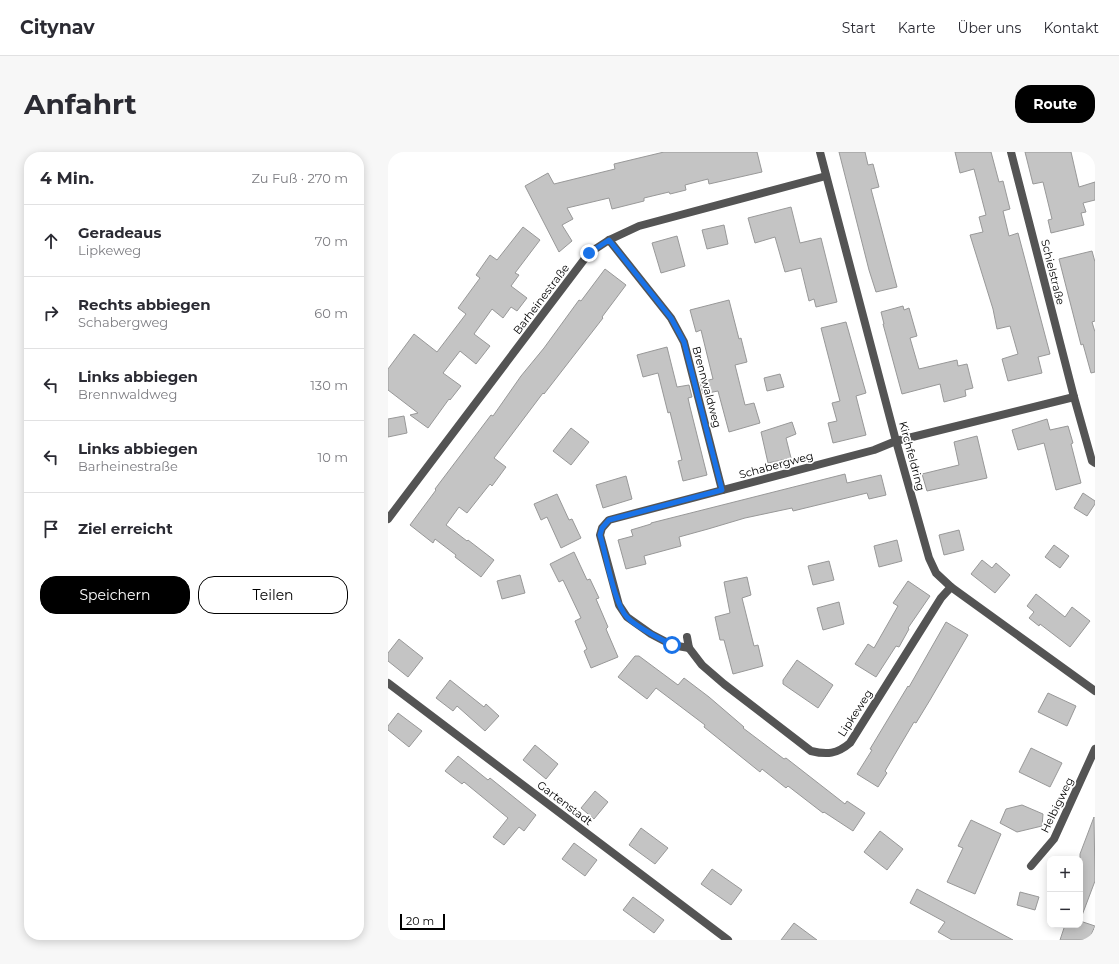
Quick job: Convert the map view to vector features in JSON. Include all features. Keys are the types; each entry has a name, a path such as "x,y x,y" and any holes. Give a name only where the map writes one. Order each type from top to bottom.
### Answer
{"street":[{"name":"Kirchfeldring","path":"820,152 896,441 929,558 936,573 951,587 1095,691"},
{"name":"Schielstraße","path":"1011,152 1074,397 1092,461 1095,463"},
{"name":"Barheinestraße","path":"388,519 589,253 609,240 639,226 826,176"},
{"name":"Brennwaldweg","path":"609,240 671,318 684,342 722,490"},
{"path":"896,441 1074,397"},
{"name":"Schabergweg","path":"689,648 672,645 651,634 627,617 619,605 600,535 602,528 609,520 874,450 896,441"},
{"name":"Lipkeweg","path":"687,637 689,648 702,665 724,684 811,750 821,754 834,753 842,750 850,743 941,598 951,587"},
{"name":"Gartenstadt","path":"388,683 728,940"},
{"name":"Helbigweg","path":"1031,866 1054,839 1095,749"}],"building":[{"path":"664,152 757,152 762,172 709,184 708,179 685,185 686,190 670,194 669,192 644,198 644,201 612,209 609,198 567,208 573,219 562,225 572,241 559,252 525,186 548,173 554,184 615,169 614,164"},
{"path":"839,152 865,152 868,165 873,164 879,187 871,189 897,287 876,292"},
{"path":"955,152 991,152 999,182 1003,181 1010,209 1003,211 1009,236 1018,233 1050,354 1038,357 1042,373 1008,381 1002,359 1018,354 1010,326 997,329 993,309 970,235 983,232 979,217 986,215 974,169 960,173"},
{"path":"1025,152 1071,152 1079,187 1095,182 1095,200 1083,203 1086,212 1081,213 1084,225 1051,233 1048,220 1052,219 1043,182 1033,184"},
{"path":"791,207 800,243 821,238 837,302 816,307 814,299 809,301 801,268 785,272 775,237 755,243 748,218"},
{"path":"724,225 728,244 707,249 702,230"},
{"path":"523,227 540,240 515,273 519,275 511,286 527,298 517,311 511,307 503,318 492,309 474,334 490,346 476,364 460,351 443,373 461,386 450,400 449,399 428,428 410,415 418,413 388,390 388,369 414,334 437,352 466,314 458,308 480,278 476,275 490,255 497,260"},
{"path":"677,236 685,266 661,273 652,243"},
{"path":"1092,251 1095,262 1095,321 1092,322 1095,332 1095,372 1091,373 1083,344 1081,345 1059,259"},
{"path":"605,269 626,285 602,317 603,318 544,394 543,393 494,458 506,467 492,486 490,484 467,513 459,507 446,525 494,560 481,577 435,539 433,543 410,525 436,490 435,489 491,415 493,416 521,376 544,348 579,300 581,301"},
{"path":"729,300 739,339 741,338 747,362 735,365 745,405 754,403 760,423 729,432 718,391 703,394 700,382 713,379 701,330 696,332 690,310"},
{"path":"903,306 904,310 909,308 917,336 910,338 919,369 957,360 958,366 967,364 973,388 965,390 966,396 944,402 940,384 902,394 881,312"},
{"path":"846,322 866,393 856,396 866,435 833,443 828,423 837,421 832,403 840,401 821,328"},
{"path":"667,347 677,387 689,385 692,397 688,398 707,475 683,481 678,461 682,460 658,373 643,377 637,355"},
{"path":"780,374 784,387 767,391 764,378"},
{"path":"404,416 407,433 388,437 388,419"},
{"path":"1047,419 1050,430 1068,426 1081,483 1056,490 1044,443 1018,450 1012,430"},
{"path":"792,422 796,434 786,438 791,458 768,463 761,432"},
{"path":"571,428 589,442 571,465 553,451"},
{"path":"977,436 987,478 927,491 922,474 959,465 954,442"},
{"path":"845,474 847,483 881,475 886,495 869,499 867,493 793,511 792,508 745,518 679,537 681,546 644,556 646,564 626,569 618,540 633,536 631,530 651,523"},
{"path":"626,476 632,499 603,508 596,485"},
{"path":"1083,493 1095,501 1095,504 1087,516 1074,508"},
{"path":"557,494 569,520 572,519 581,538 561,548 547,517 541,520 534,504"},
{"path":"959,530 964,550 944,555 939,535"},
{"path":"897,540 902,561 879,567 874,546"},
{"path":"1054,545 1069,556 1060,568 1045,557"},
{"path":"574,552 587,580 590,579 599,598 596,599 608,627 606,629 618,657 591,668 584,651 587,649 575,621 581,618 563,580 559,582 550,564"},
{"path":"982,560 992,568 996,563 1010,575 995,593 971,574"},
{"path":"829,561 834,580 813,585 808,566"},
{"path":"520,575 525,593 502,599 497,581"},
{"path":"747,577 751,595 742,598 754,646 758,645 763,666 733,674 724,640 720,640 715,617 730,613 724,582"},
{"path":"908,581 930,596 908,628 909,629 899,647 896,646 876,677 855,664 868,644 874,648 898,606 893,603"},
{"path":"1036,594 1065,617 1072,607 1090,621 1070,647 1040,624 1039,626 1029,618 1034,612 1027,606"},
{"path":"839,602 844,624 823,630 817,608"},
{"path":"946,622 968,635 916,723 914,722 885,771 887,773 878,787 857,774 872,750 870,749 908,686 909,687"},
{"path":"399,639 423,658 408,677 388,661 388,653"},
{"path":"635,656 639,656 678,685 684,678 709,697 744,727 743,728 784,759 786,758 845,804 847,801 865,813 853,831 824,812 823,813 788,786 786,788 762,769 760,772 704,727 705,725 656,688 647,699 618,677"},
{"path":"797,660 833,685 818,708 783,684 783,680"},
{"path":"450,680 484,707 486,704 499,716 485,731 457,706 453,711 436,698"},
{"path":"1048,693 1076,706 1067,726 1038,712"},
{"path":"398,713 422,731 409,747 388,730 388,726"},
{"path":"535,745 558,764 546,779 523,760"},
{"path":"1031,748 1062,763 1050,787 1019,772"},
{"path":"458,756 488,780 490,778 536,815 524,831 519,827 504,845 493,837 508,818 464,782 462,784 445,771"},
{"path":"595,791 608,802 594,819 581,808"},
{"path":"1022,805 1043,814 1042,826 1017,832 1000,823 1006,809"},
{"path":"1094,817 1095,881 1083,913 1083,856 1080,856"},
{"path":"971,820 1001,834 975,894 947,882 963,848 958,846"},
{"path":"641,828 668,848 655,864 629,845"},
{"path":"880,831 903,849 887,870 864,852"},
{"path":"574,843 597,860 585,876 562,859"},
{"path":"712,869 742,890 731,905 701,884"},
{"path":"917,889 1013,940 952,940 938,932 945,922 910,903"},
{"path":"1020,892 1039,897 1035,910 1017,905"},
{"path":"633,897 664,920 654,933 623,910"},
{"path":"1083,922 1095,926 1089,940 1060,940 1064,928 1083,928"},
{"path":"794,923 817,940 781,940"}],"route":[{"path":"589,253 609,240 671,318 684,342 722,490 609,520 602,528 600,535 619,605 627,617 651,634 672,645"}]}
